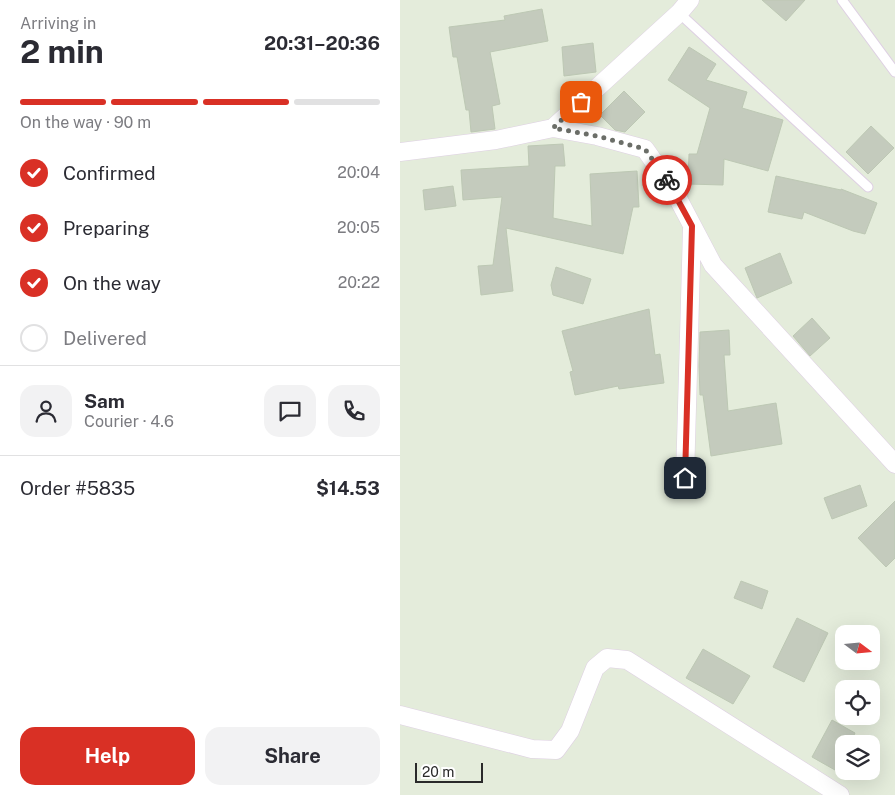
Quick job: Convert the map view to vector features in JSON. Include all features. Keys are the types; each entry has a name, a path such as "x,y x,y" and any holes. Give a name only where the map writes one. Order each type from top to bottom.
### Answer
{"street":[{"path":"553,128 684,6"},
{"path":"400,152 496,140 553,128 597,136 645,149 673,189 713,265 895,464"},
{"path":"685,478 692,226"},
{"path":"400,715 532,749 556,750 570,731 595,668 606,658 627,660 840,795"}],"lane":[{"path":"842,0 895,72"},
{"path":"684,6 868,186"}],"building":[{"path":"762,0 805,0 786,21"},
{"path":"542,9 548,41 490,52 500,104 492,106 495,129 471,132 469,110 466,110 457,57 453,57 449,27 505,20 504,16"},
{"path":"593,43 596,72 564,76 562,47"},
{"path":"689,47 716,64 706,80 747,92 742,108 783,120 768,171 724,159 723,185 688,184 689,154 697,154 710,108 668,80"},
{"path":"624,91 645,112 625,132 615,130 600,115"},
{"path":"871,126 894,148 868,174 846,152"},
{"path":"563,144 565,166 555,166 553,218 592,226 590,174 637,171 639,207 633,207 623,254 506,228 513,291 481,295 478,266 493,265 502,197 463,200 461,170 529,166 528,146"},
{"path":"776,176 841,189 877,203 865,234 804,212 802,219 768,212"},
{"path":"453,186 456,206 425,210 423,190"},
{"path":"780,253 792,283 757,298 745,268"},
{"path":"556,267 591,279 583,304 553,295 551,285"},
{"path":"649,309 655,355 660,354 664,383 619,389 618,386 575,395 570,372 573,371 562,331"},
{"path":"812,318 830,338 810,356 793,336"},
{"path":"729,330 730,355 724,355 728,411 776,403 782,444 711,456 703,395 700,395 700,332"},
{"path":"860,485 867,506 832,519 824,498"},
{"path":"895,501 895,558 886,567 858,538"},
{"path":"741,581 768,591 762,609 734,598"},
{"path":"797,618 828,633 804,682 773,667"},
{"path":"703,649 750,676 733,704 686,678"},
{"path":"832,720 835,722 835,725 841,725 855,733 854,735 835,735 835,770 812,757"}],"way so far":[{"path":"581,102 553,128 597,136 645,149 667,180"}],"route":[{"path":"667,180 692,226 685,478"}]}
